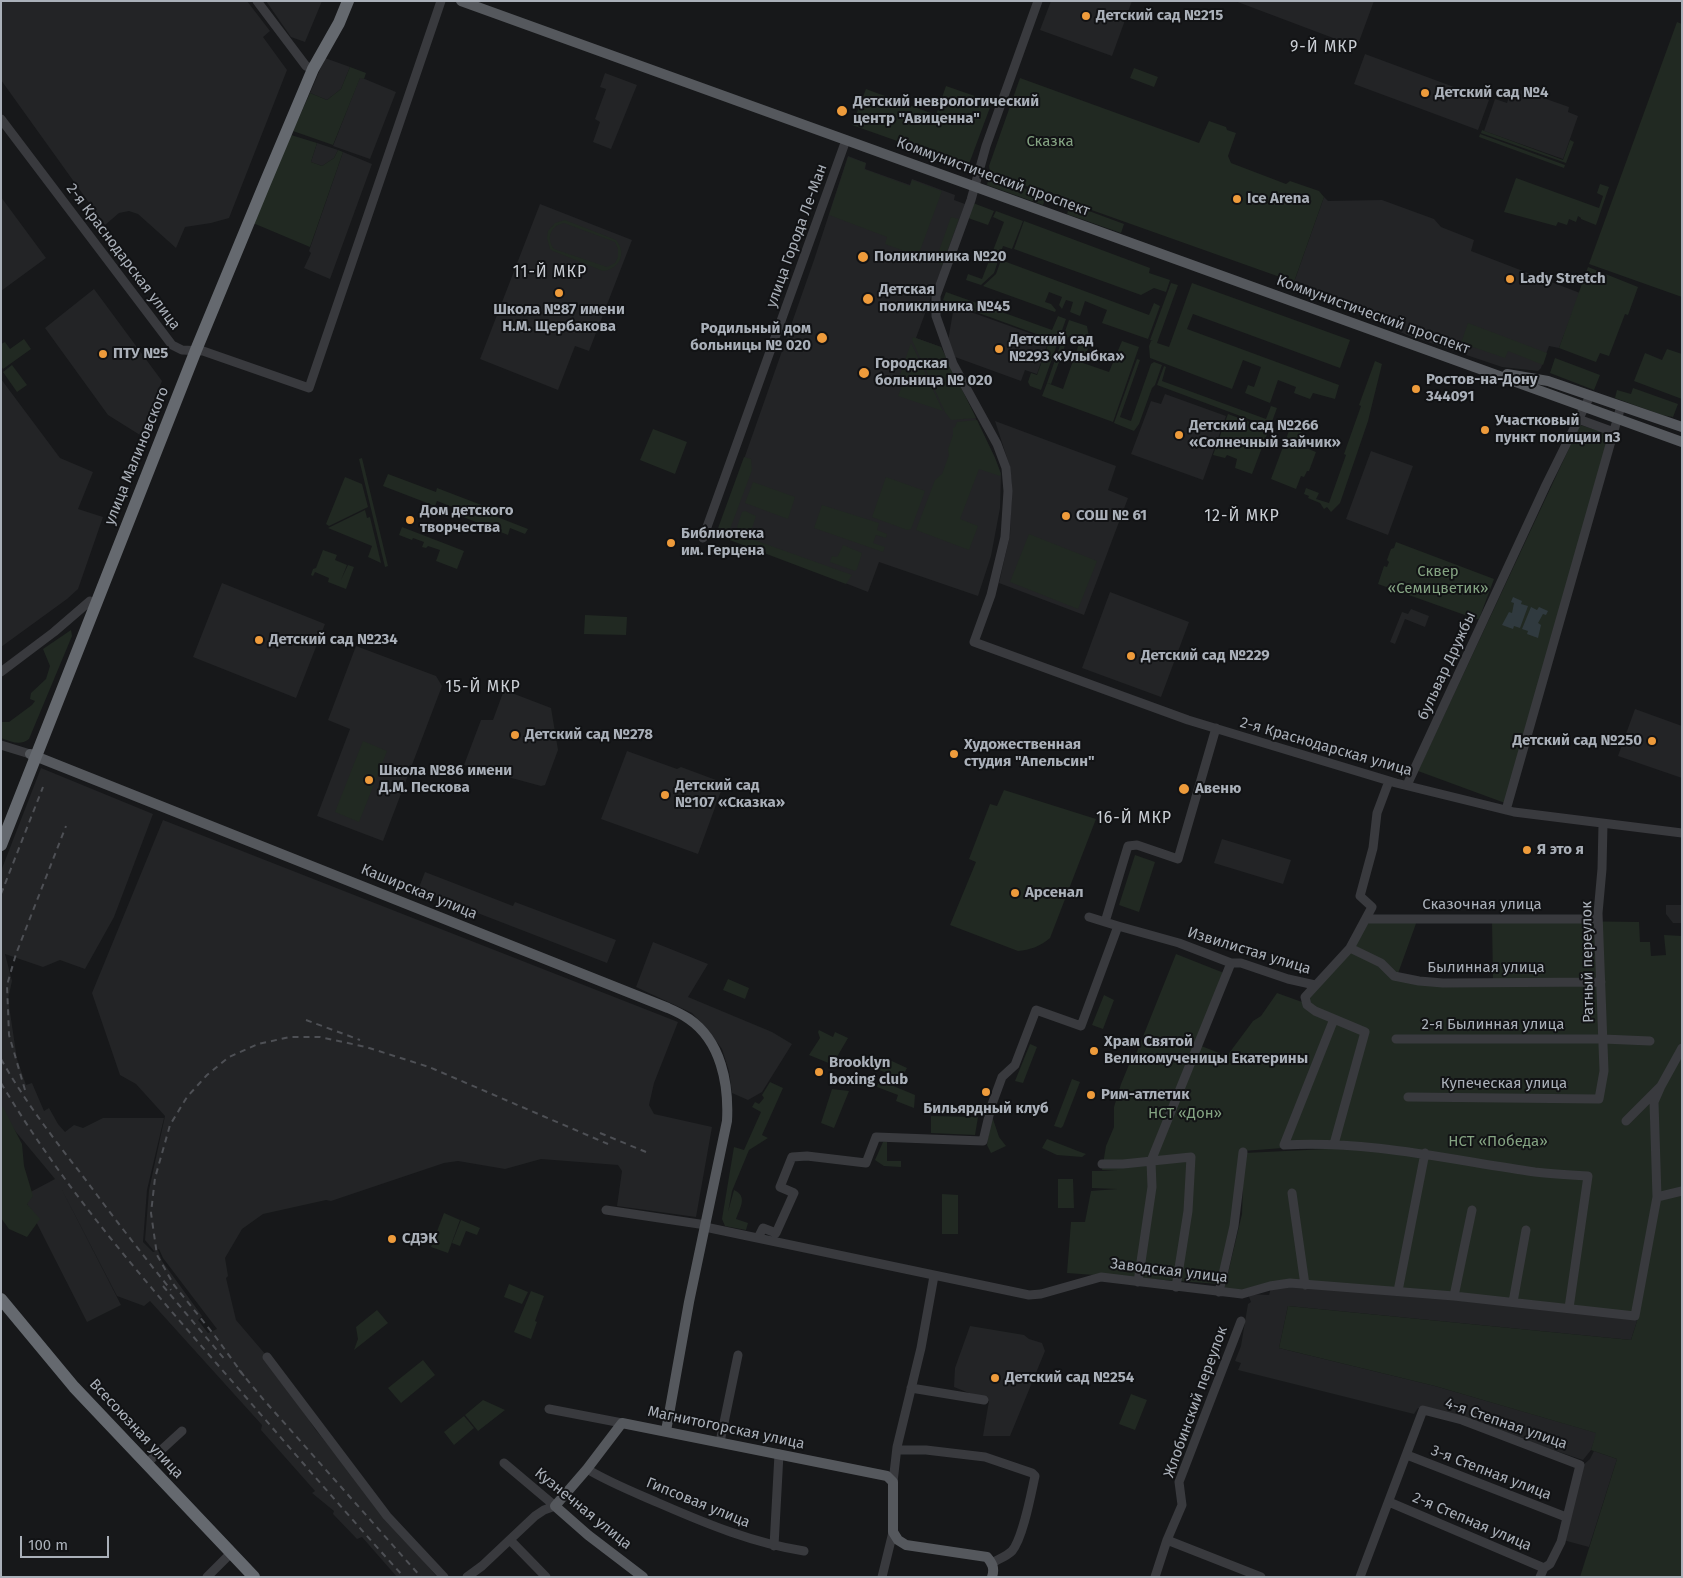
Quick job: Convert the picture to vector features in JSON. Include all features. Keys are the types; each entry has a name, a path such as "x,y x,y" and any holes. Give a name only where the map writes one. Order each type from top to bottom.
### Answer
{"highway":[{"name":"улица Малиновского","path":"1,844 90,601 192,351 339,1"},
{"name":"улица Малиновского","path":"310,68 336,28 348,1"},
{"name":"улица Малиновского","path":"1,831 33,755 192,351"},
{"name":"Всесоюзная улица","path":"1,1299 74,1387 254,1577"}],"main road":[{"name":"Коммунистический проспект","path":"461,1 1682,442"},
{"name":"Коммунистический проспект","path":"1486,371 1548,381 1682,427"},
{"name":"Каширская улица","path":"33,755 668,1008 690,1019 708,1037 720,1060 726,1088 727,1120 689,1302 666,1431"},
{"name":"Магнитогорская улица","path":"622,1423 887,1476 893,1482"},
{"path":"555,1506 587,1469 622,1423"},
{"path":"893,1482 893,1532 898,1540 906,1545 987,1557 992,1563 994,1572 992,1577"},
{"name":"Кузнечная улица","path":"555,1506 588,1535 643,1577"}],"street":[{"path":"256,1 310,68"},
{"name":"2-я Краснодарская улица","path":"1,119 169,341 177,348 309,388 441,1"},
{"path":"974,187 986,146 1038,1"},
{"name":"улица Города Ле-Ман","path":"704,538 846,140"},
{"name":"2-я Краснодарская улица","path":"974,187 936,296 936,316 953,364 997,444 1006,468 1008,490 1005,537 991,595 974,642 1070,678 1216,728 1389,781 1408,783 1506,809 1603,824 1682,833"},
{"name":"бульвар Дружбы","path":"1408,783 1590,396"},
{"path":"1506,809 1621,406"},
{"path":"1578,419 1614,432"},
{"path":"1,672 54,632 90,601"},
{"path":"1104,922 1128,846 1137,845 1178,859 1216,728"},
{"path":"1,745 33,755"},
{"path":"1315,985 1350,948 1372,907 1360,896 1373,848 1377,813 1389,781"},
{"name":"Ратный переулок","path":"1599,1099 1604,1071 1598,919 1603,824"},
{"name":"Извилистая улица","path":"1089,917 1179,943 1231,963 1241,963 1288,979 1315,985 1305,997 1307,1005 1334,1020 1365,1032 1334,1144"},
{"name":"Сказочная улица","path":"1367,919 1598,919"},
{"path":"758,1238 763,1228 776,1233 794,1192 780,1187 792,1157 808,1156 866,1163 876,1137 983,1141 991,1107 1002,1077 1015,1065 1036,1010 1081,1026 1118,926"},
{"name":"Былинная улица","path":"1350,948 1381,963 1394,976 1419,981 1442,983 1601,982"},
{"path":"1138,1282 1152,1187 1151,1161 1231,963"},
{"path":"1334,1020 1284,1145 1334,1144 1426,1153 1537,1172 1588,1176 1569,1308"},
{"name":"2-я Былинная улица","path":"1396,1039 1603,1039 1650,1041"},
{"path":"1682,1048 1654,1102 1657,1197 1682,1191"},
{"path":"1626,1121 1661,1086"},
{"name":"Купеческая улица","path":"1408,1097 1599,1099"},
{"path":"1219,1292 1234,1226 1243,1152"},
{"path":"1398,1291 1426,1153"},
{"path":"1102,1164 1190,1159 1188,1211 1176,1286"},
{"path":"1292,1193 1305,1285"},
{"name":"Заводская улица","path":"606,1210 706,1226 1029,1295 1041,1294 1101,1277 1242,1294 1270,1286 1290,1283 1454,1296 1635,1316 1657,1197"},
{"path":"1454,1296 1472,1210"},
{"path":"1513,1302 1526,1230"},
{"path":"893,1482 897,1450 921,1348 934,1276"},
{"name":"Жлобинский переулок","path":"1156,1577 1167,1540 1182,1505 1179,1482 1240,1321"},
{"path":"720,1442 738,1355"},
{"path":"267,1357 387,1516 444,1577"},
{"path":"911,1388 984,1400"},
{"name":"Магнитогорская улица","path":"549,1408 622,1423"},
{"name":"4-я Степная улица","path":"1407,1455 1424,1410 1471,1423 1580,1465 1566,1517"},
{"path":"146,1464 182,1431"},
{"path":"897,1450 926,1450 985,1457 1032,1473 1035,1476 1016,1543 1012,1550 1003,1558 992,1563"},
{"path":"774,1546 779,1454"},
{"path":"1360,1577 1407,1455"},
{"name":"3-я Степная улица","path":"1407,1455 1566,1517"},
{"name":"Кузнечная улица","path":"504,1464 555,1506"},
{"name":"Гипсовая улица","path":"587,1469 620,1487 694,1518 774,1546 804,1551"},
{"name":"2-я Степная улица","path":"1389,1502 1542,1572"},
{"path":"470,1576 536,1516 544,1510 555,1506"},
{"path":"1542,1572 1550,1564 1561,1542 1566,1517"},
{"path":"882,1577 893,1532"},
{"path":"510,1540 546,1577"},
{"path":"1167,1540 1261,1577"},
{"path":"207,1577 231,1553"}],"shaded area":[{"path":"1,1 247,1 270,31 263,37 287,70 229,218 185,227 176,248 138,214 129,211 119,213 105,225 1,80"},
{"path":"266,1 322,1 305,42 291,37"},
{"name":"Детский сад №215","path":"1051,1 1132,1 1112,56 1040,30"},
{"path":"1235,1 1374,1 1357,47"},
{"name":"Детский сад №4","path":"1365,54 1489,100 1478,130 1354,84"},
{"path":"325,58 350,67 341,89 327,100 310,93"},
{"path":"605,73 637,85 611,149 593,142 600,122 595,119 606,89 600,87"},
{"path":"360,77 396,92 370,159 333,146"},
{"path":"1512,87 1569,107 1568,112 1578,116 1563,159 1484,131 1495,99 1507,103"},
{"path":"317,143 338,150 334,158 322,166 311,162"},
{"path":"343,152 372,164 330,279 304,268 311,253 309,251"},
{"name":"Городская больница № 020","path":"848,156 866,163 865,169 910,185 912,179 955,195 954,200 965,204 916,338 941,347 1001,474 1000,508 991,556 978,596 879,562 868,592 718,533 814,260"},
{"path":"1,197 46,258 1,291"},
{"path":"1324,197 1328,201 1382,200 1434,219 1441,227 1474,240 1471,251 1580,293 1559,348 1549,346 1541,368 1538,371 1502,367 1407,335 1293,285"},
{"name":"Школа №87 имени Н.М. Щербакова","path":"540,204 632,240 589,351 575,346 558,390 480,359"},
{"name":"ПТУ №5","path":"94,289 162,381 140,435 108,415 45,328"},
{"name":"Детский сад №293 «Улыбка»","path":"954,306 1049,340 1037,374 1025,370 1021,381 955,357 948,341"},
{"path":"1,379 60,458 93,472 78,509 103,517 78,589 1,647"},
{"name":"Детский сад №266 «Солнечный зайчик»","path":"1165,394 1226,416 1203,480 1131,454 1151,401 1161,404"},
{"name":"СОШ № 61","path":"995,421 1116,466 1108,490 1128,498 1084,615 999,583 1010,535 1012,485 1010,467"},
{"path":"1371,451 1413,466 1388,535 1346,519"},
{"name":"Детский сад №234","path":"222,583 325,624 296,698 193,657"},
{"name":"Детский сад №229","path":"1110,592 1189,622 1161,697 1082,668"},
{"path":"1513,597 1522,601 1521,604 1528,606 1520,628 1514,626 1513,629 1502,625 1509,612 1512,613 1514,603 1511,602"},
{"path":"1531,607 1537,610 1539,607 1548,611 1546,615 1543,614 1538,623 1541,625 1538,638 1527,634 1528,631 1522,629"},
{"path":"1411,609 1429,616 1425,627 1405,619 1395,644 1390,642 1402,612 1408,614"},
{"name":"Школа №86 имени Д.М. Пескова","path":"356,646 436,676 442,686 383,841 317,816 350,729 328,720"},
{"name":"Детский сад №278","path":"504,690 551,708 558,750 545,785 541,786 464,765 481,720 493,720"},
{"name":"Детский сад №250","path":"1635,709 1682,726 1682,778 1618,756"},
{"name":"Детский сад №107 «Сказка»","path":"627,751 677,769 681,767 724,783 698,854 601,819"},
{"path":"41,768 153,814 114,917 85,969 60,960 43,967 5,954 12,981 8,999 17,1059 26,1085 32,1083 44,1111 49,1108 65,1132 74,1125 83,1128 103,1118 164,1118 147,1190 143,1242 153,1252 158,1250 162,1261 202,1316 198,1320 208,1333 217,1329 163,1258 159,1249 154,1251 145,1240 149,1190 165,1116 136,1084 120,1075 92,993 163,820 678,1022 654,1083 649,1105 654,1114 712,1127 696,1217 617,1206 622,1171 618,1165 541,1159 505,1169 458,1161 444,1163 331,1201 326,1200 263,1214 242,1229 225,1258 228,1276 226,1278 236,1320 266,1355 315,1429 437,1577 397,1577 362,1537 357,1539 333,1514 334,1511 312,1493 315,1491 261,1430 262,1425 150,1301 144,1306 117,1296 60,1186 121,1305 87,1322 23,1196 55,1179 1,1114 1,871"},
{"path":"1222,839 1291,860 1283,884 1214,863"},
{"path":"425,872 513,906 515,902 616,940 607,963 418,890"},
{"path":"1666,905 1682,905 1682,923 1673,923 1666,914"},
{"path":"653,942 708,964 688,997 772,1032 792,1044 762,1092 748,1100 732,1093 729,1071 722,1049 708,1030 692,1013 636,987"},
{"path":"1294,1286 1396,1294 1632,1318 1637,1321 1631,1340 1288,1306 1279,1348 1435,1386 1597,1433 1591,1450 1583,1460 1432,1409 1418,1408 1414,1414 1238,1370 1241,1363 1235,1361 1241,1346 1248,1304 1251,1302 1248,1294 1269,1295 1271,1288"},
{"name":"Детский сад №254","path":"970,1326 1024,1335 1029,1339 1042,1343 1045,1351 1010,1436 983,1436 989,1401 954,1387 955,1368"},
{"path":"1594,1451 1617,1459 1589,1547 1563,1540 1582,1466 1590,1459"}],"green space":[{"path":"1677,22 1682,24 1682,297 1589,264"},
{"path":"350,67 366,73 364,79 360,78 333,145 293,131 310,93 327,100 341,89"},
{"path":"1134,68 1158,77 1154,87 1130,78"},
{"name":"Сказка","path":"1020,78 1199,143 1209,121 1226,127 1227,130 1236,133 1228,156 1231,163 1286,184 1290,181 1319,191 1324,197 1294,282 1069,202 1060,195 1048,194 990,173 989,166"},
{"path":"946,86 992,102 969,164 966,163 965,165 852,125 866,89 936,115"},
{"path":"1482,130 1563,160 1570,140 1574,142 1566,163 1481,133"},
{"path":"1480,134 1565,165 1564,168 1479,137"},
{"path":"291,135 317,143 311,162 322,166 334,158 338,150 343,152 310,247 253,223"},
{"path":"848,157 866,163 864,169 910,186 912,180 942,191 918,256 885,244 887,237 829,215"},
{"path":"989,176 1046,196 1043,205 987,185"},
{"path":"1516,178 1599,208 1603,196 1597,193 1600,184 1609,187 1596,225 1578,216 1576,222 1569,219 1567,225 1558,222 1556,226 1504,212"},
{"path":"973,203 994,211 988,225 968,218"},
{"path":"1070,204 1124,224 1121,233 1067,214"},
{"path":"996,211 1023,221 1012,249 1003,246 994,273 981,285 966,280 968,274 982,279 1004,222 993,217"},
{"path":"951,217 959,219 942,265 935,262"},
{"path":"565,220 616,240 621,250 620,260 614,267 603,271 553,251 550,249 547,238 548,231 555,223","holes":["564,223 615,242 618,249 618,257 615,263 607,267 554,249 550,237 555,227"]},
{"path":"1024,221 1150,268 1149,273 1170,280 1166,292 1154,288 1141,295 1014,249"},
{"path":"1001,260 1149,315 1154,303 1160,306 1148,339 1102,323 1107,310 1085,301 1080,316 1070,312 1073,302 1066,300 1062,309 1059,305 1062,297 1049,292 1045,302 1051,304 1056,310 1055,312 983,286 996,274"},
{"path":"1588,267 1638,287 1628,315 1625,314 1609,356 1600,353 1596,362 1559,348"},
{"path":"1171,283 1178,285 1157,343 1169,347 1192,283 1350,340 1340,368 1193,314 1187,329 1339,385 1335,399 1313,393 1310,399 1294,393 1296,387 1278,380 1270,403 1245,393 1248,385 1254,387 1261,367 1243,360 1232,389 1150,358 1149,346 1151,341 1153,341 1150,340"},
{"path":"946,292 1052,330 1058,316 1066,319 1041,390 1030,386 1028,382 1031,373 1037,375 1050,339 943,300"},
{"path":"1069,320 1087,326 1090,343 1083,363 1109,372 1122,341 1139,347 1113,422 1042,396","holes":["1068,337 1080,341 1063,389 1047,383 1051,384"]},
{"path":"1468,323 1547,353 1543,365 1508,351 1505,358 1461,343"},
{"path":"913,337 941,347 976,418 951,420 945,412 912,340"},
{"path":"24,339 31,349 3,369 1,366 1,344 5,342 10,349"},
{"path":"911,343 943,411 898,396 902,386 897,384"},
{"path":"1667,349 1682,354 1682,399 1634,381 1645,353 1662,360"},
{"path":"1555,358 1600,375 1594,390 1550,373"},
{"path":"1137,359 1140,360 1120,417 1131,421 1151,364 1154,362 1162,365 1139,424 1134,431 1114,423"},
{"path":"1375,361 1382,364 1368,421 1340,503 1331,512 1327,507 1324,509 1320,503 1308,498 1309,496 1304,494 1306,488 1319,493 1316,499 1329,503 1361,406 1359,405"},
{"path":"12,365 27,385 17,392 3,372"},
{"path":"1164,366 1166,367 1162,381 1266,419 1271,406 1277,408 1270,427 1157,385"},
{"path":"1633,388 1678,404 1673,417 1662,415 1615,398 1617,390 1631,394"},
{"path":"1228,414 1269,429 1252,474 1235,468 1237,459 1227,455 1225,458 1213,455"},
{"path":"977,420 1001,474 1000,476 979,469 960,519 978,526 969,550 916,530 935,480 942,474 949,455 948,449 953,435 953,428 957,422"},
{"path":"1580,425 1610,434 1505,803 1418,771"},
{"path":"1290,428 1305,434 1301,446 1316,452 1309,471 1307,471 1304,477 1301,476 1296,489 1271,479"},
{"path":"653,429 687,442 675,474 640,460"},
{"path":"744,457 751,459 752,470 730,529 724,533 717,531"},
{"path":"362,458 388,566 385,567 359,459"},
{"path":"388,474 436,492 437,488 484,506 482,511 528,529 525,534 510,528 508,535 451,512 453,507 437,501 435,506 383,486"},
{"path":"345,477 362,484 368,507 329,526 326,524"},
{"path":"886,477 925,491 911,529 907,530 872,517"},
{"path":"753,482 795,497 788,519 745,503"},
{"path":"822,505 879,523 877,530 887,534 886,538 876,535 873,543 885,547 883,552 814,528"},
{"path":"365,510 367,518 370,517 381,563 368,557 372,546 328,528"},
{"path":"745,511 756,516 752,528 757,530 755,536 740,531 737,527 742,512"},
{"path":"402,527 464,551 457,569 436,561 440,550 428,546 426,548 422,547 424,542 399,535"},
{"path":"732,532 852,575 846,584 727,539"},
{"path":"1029,534 1097,561 1078,609 1010,582"},
{"name":"Сквер «Семицветик»","path":"1396,542 1494,579 1479,619 1378,584 1384,566 1387,567 1389,562 1387,560 1391,549 1394,548"},
{"path":"843,545 862,553 855,571 830,562 832,556 838,556"},
{"path":"323,550 337,555 335,560 347,565 341,580 348,565 354,567 346,589 328,582 329,578 315,572 313,576 311,575"},
{"path":"585,615 627,617 626,635 584,634"},
{"path":"71,630 72,636 29,739 19,743 1,738 1,722 9,722 32,705 35,701 30,699 31,693 46,679 50,666 43,649"},
{"path":"363,741 387,751 359,822 335,812"},
{"name":"Арсенал","path":"1004,790 1096,819 1050,938 1027,950 1018,951 950,925 976,862 969,859 990,804 997,806"},
{"path":"1135,855 1155,862 1139,912 1119,905"},
{"name":"НСТ «Победа»","path":"1418,918 1396,979 1493,983 1492,920 1639,922 1640,942 1650,942 1651,956 1666,955 1664,935 1682,936 1682,1044 1653,1101 1656,1197 1634,1314 1296,1281 1242,1292 1224,1290 1242,1214 1244,1153 1327,1149 1283,1148 1243,1151 1219,1284 1067,1273 1071,1222 1085,1222 1091,1191 1117,1189 1092,1188 1092,1171 1117,1171 1102,1170 1106,1146 1114,1127 1114,1107 1121,1084 1133,1055 1136,1054 1176,954 1224,973 1196,1044 1227,1056 1253,1021 1261,1016 1277,993 1302,1002 1347,946 1361,919"},
{"path":"728,979 749,988 745,999 723,990"},
{"path":"1104,995 1114,1000 1103,1029 1092,1025"},
{"path":"819,1030 833,1037 835,1032 848,1038 831,1064 809,1055 820,1038"},
{"path":"1030,1044 1037,1047 1023,1083 1015,1081"},
{"path":"1682,1052 1682,1577 1580,1577 1617,1459 1591,1450 1596,1433 1435,1386 1279,1348 1288,1306 1631,1340 1637,1321 1658,1198 1656,1104"},
{"path":"883,1057 907,1068 901,1079 877,1069"},
{"path":"1072,1079 1080,1082 1063,1126 1061,1128 1054,1126"},
{"path":"879,1080 915,1095 914,1108 896,1101 898,1095 877,1087"},
{"path":"770,1082 783,1088 762,1135 768,1138 749,1150 732,1191 728,1212 734,1190 742,1199 736,1219 748,1223 746,1230 725,1226 722,1219 734,1147 744,1150 761,1112 752,1107 755,1102 759,1104 764,1098 762,1095"},
{"path":"832,1089 849,1091 834,1128 821,1123"},
{"path":"1,1107 3,1107 22,1144 24,1166 33,1196 27,1204 40,1219 27,1237 9,1229 1,1218"},
{"path":"931,1116 978,1117 975,1135 931,1133"},
{"path":"991,1119 993,1119 999,1137 1006,1146 991,1153 987,1145"},
{"path":"1047,1139 1086,1154 1082,1157 1057,1155 1042,1148"},
{"path":"883,1142 887,1142 887,1161 901,1161 901,1167 884,1166 875,1160"},
{"path":"1058,1179 1073,1179 1074,1208 1058,1208"},
{"path":"942,1194 958,1195 958,1234 942,1234"},
{"path":"444,1213 460,1220 448,1253 431,1247"},
{"path":"461,1220 480,1228 477,1235 466,1231 460,1246 452,1243"},
{"path":"509,1284 528,1292 522,1304 504,1297"},
{"path":"531,1291 544,1296 531,1339 514,1332"},
{"path":"377,1310 388,1323 354,1350 358,1339 356,1327"},
{"path":"423,1360 435,1375 401,1403 388,1388"},
{"path":"1131,1394 1147,1400 1135,1430 1119,1424"},
{"path":"483,1400 505,1410 478,1431 465,1415"},
{"path":"464,1416 474,1428 454,1445 444,1432"}],"railway":[{"path":"1,894 43,787"},
{"path":"25,1090 9,1035 7,985 16,954 66,826"},
{"path":"306,1020 360,1040"},
{"path":"244,1376 174,1285 157,1255 151,1213 155,1178 170,1125 187,1097 207,1075 229,1057 258,1044 290,1037 320,1037 366,1047 429,1067 608,1144"},
{"path":"1,1059 19,1089 50,1133 171,1290"},
{"path":"1,1083 50,1158 103,1229 188,1330 404,1577"},
{"path":"600,1133 646,1152"},
{"path":"163,1286 226,1361"},
{"path":"239,1370 421,1577"}],"place":[{"name":"Детский сад №215","path":"1086,16"},
{"name":"Детский сад №4","path":"1425,93"},
{"name":"Детский неврологический центр \"Авиценна\"","path":"842,111"},
{"name":"Ice Arena","path":"1237,199"},
{"name":"Поликлиника №20","path":"863,257"},
{"name":"Lady Stretch","path":"1510,279"},
{"name":"Школа №87 имени Н.М. Щербакова","path":"559,293"},
{"name":"Детская поликлиника №45","path":"868,299"},
{"name":"Родильный дом больницы № 020","path":"822,338"},
{"name":"Детский сад №293 «Улыбка»","path":"999,349"},
{"name":"ПТУ №5","path":"103,354"},
{"name":"Городская больница № 020","path":"864,373"},
{"name":"Ростов-на-Дону 344091","path":"1416,389"},
{"name":"Участковый пункт полиции n3","path":"1485,430"},
{"name":"Детский сад №266 «Солнечный зайчик»","path":"1179,435"},
{"name":"СОШ № 61","path":"1066,516"},
{"name":"Дом детского творчества","path":"410,520"},
{"name":"Библиотека им. Герцена","path":"671,543"},
{"name":"Детский сад №234","path":"259,640"},
{"name":"Детский сад №229","path":"1131,656"},
{"name":"Детский сад №278","path":"515,735"},
{"name":"Детский сад №250","path":"1652,741"},
{"name":"Художественная студия \"Апельсин\"","path":"954,754"},
{"name":"Школа №86 имени Д.М. Пескова","path":"369,780"},
{"name":"Авеню","path":"1184,789"},
{"name":"Детский сад №107 «Сказка»","path":"665,795"},
{"name":"Я это я","path":"1527,850"},
{"name":"Арсенал","path":"1015,893"},
{"name":"Храм Святой Великомученицы Екатерины","path":"1094,1051"},
{"name":"Brooklyn boxing club","path":"819,1072"},
{"name":"Бильярдный клуб","path":"986,1092"},
{"name":"Рим-атлетик","path":"1091,1095"},
{"name":"СДЭК","path":"392,1239"},
{"name":"Детский сад №254","path":"995,1378"}],"district":[{"name":"9-Й МКР","path":"1324,48"},
{"name":"11-Й МКР","path":"550,273"},
{"name":"12-Й МКР","path":"1242,517"},
{"name":"15-Й МКР","path":"483,688"},
{"name":"16-Й МКР","path":"1134,819"}],"park label":[{"name":"НСТ «Дон»","path":"1185,1114"}]}
